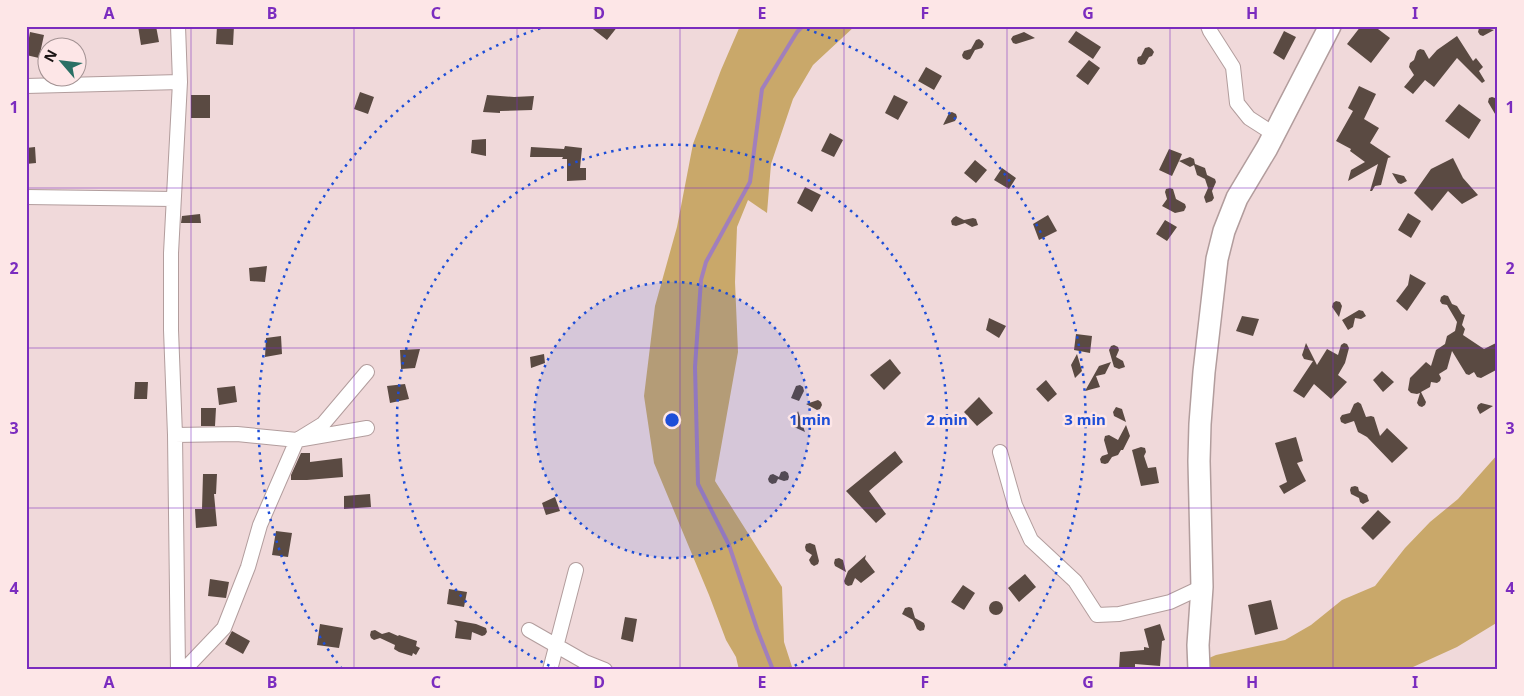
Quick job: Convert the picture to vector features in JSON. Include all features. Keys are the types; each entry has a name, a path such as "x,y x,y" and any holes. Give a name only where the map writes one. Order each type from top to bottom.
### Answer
{"main road":[{"path":"1199,670 1198,645 1202,587 1200,424 1217,258 1224,231 1237,198 1274,134 1330,26"}],"street":[{"path":"178,26 180,82 173,199 170,330 175,435 178,670"},
{"path":"1208,26 1233,67 1237,103 1249,118 1274,134"},
{"path":"26,86 180,82"},
{"path":"26,197 173,199"},
{"path":"184,670 224,628 248,567 260,525 296,440 323,424 367,372"},
{"path":"175,435 237,434 296,440 366,428"},
{"path":"1000,452 1015,506 1031,540 1075,581 1097,615 1119,614 1170,602 1202,587"},
{"path":"550,670 576,570"},
{"path":"529,630 586,662 605,670"}],"shaded area":[{"path":"740,26 855,26 813,65 793,99 771,164 767,213 748,200 737,227 735,282 738,352 715,481 782,587 784,642 793,670 739,670 736,657 726,640 654,463 644,396 655,306 677,227 693,144"},
{"path":"1498,454 1498,622 1457,647 1410,670 1181,670 1216,655 1285,640 1311,625 1342,600 1375,586 1405,548 1430,522 1458,499"}],"building":[{"path":"138,26 156,26 159,42 141,45"},
{"path":"217,26 234,26 233,45 216,44"},
{"path":"589,26 618,26 607,40"},
{"path":"1361,26 1374,26 1390,38 1371,63 1347,44"},
{"path":"1479,28 1494,30 1483,36 1478,32"},
{"path":"1076,31 1101,47 1093,59 1068,42"},
{"path":"1284,31 1296,37 1284,60 1273,53"},
{"path":"30,32 44,35 43,38 38,38 38,58 26,55"},
{"path":"1024,32 1035,38 1016,44 1013,43 1011,39 1013,36"},
{"path":"1457,36 1473,61 1476,58 1483,67 1479,71 1485,81 1482,83 1457,58 1434,87 1425,80 1413,94 1404,87 1414,75 1409,67 1417,51 1420,49 1424,50 1429,59 1437,50"},
{"path":"979,39 984,44 982,48 975,50 970,59 963,58 964,51 971,49 976,40"},
{"path":"1149,47 1154,52 1152,56 1149,57 1145,64 1138,64 1138,57 1141,56 1145,48"},
{"path":"1089,60 1100,68 1088,85 1076,76"},
{"path":"926,67 942,76 934,90 918,81"},
{"path":"1359,86 1376,94 1364,119 1379,128 1370,143 1391,157 1388,158 1381,185 1375,186 1372,191 1370,191 1378,164 1348,181 1351,170 1365,162 1350,151 1351,149 1336,141 1353,111 1348,108"},
{"path":"360,92 374,97 368,114 354,109"},
{"path":"191,95 210,95 210,118 191,118"},
{"path":"487,95 534,96 532,110 500,111 500,113 483,112"},
{"path":"894,95 908,102 898,120 885,113"},
{"path":"1492,97 1498,102 1498,119 1488,102 1489,98"},
{"path":"1459,104 1481,120 1469,139 1445,121"},
{"path":"952,112 957,117 955,121 943,125 949,113"},
{"path":"830,133 843,140 834,157 821,151"},
{"path":"486,139 486,156 471,153 472,140"},
{"path":"565,146 582,148 580,168 586,168 586,180 567,181 567,159 562,159 563,157 530,157 531,147 564,149"},
{"path":"35,147 36,163 26,164 26,148"},
{"path":"1169,149 1182,154 1172,176 1159,170"},
{"path":"1190,157 1194,159 1195,164 1205,168 1207,175 1215,179 1216,182 1212,191 1214,198 1212,201 1206,203 1204,197 1208,188 1205,179 1197,175 1194,165 1190,167 1179,161"},
{"path":"1453,158 1463,178 1478,195 1462,204 1448,191 1432,211 1414,193 1431,169"},
{"path":"975,160 987,170 976,183 964,173"},
{"path":"1002,168 1016,178 1009,189 994,180"},
{"path":"1392,173 1404,176 1407,181 1401,184 1398,183"},
{"path":"805,187 821,195 812,212 797,203"},
{"path":"1166,189 1173,189 1176,199 1185,204 1184,211 1175,213 1162,206 1167,199"},
{"path":"1408,213 1421,221 1411,238 1398,230"},
{"path":"200,214 201,223 181,223 182,216"},
{"path":"1048,215 1057,231 1039,240 1033,224"},
{"path":"956,216 964,220 976,219 978,225 972,227 965,223 956,226 952,225 951,221"},
{"path":"1165,220 1177,227 1167,241 1156,234"},
{"path":"267,266 265,282 250,281 249,268"},
{"path":"1410,274 1426,283 1407,311 1396,301 1408,285"},
{"path":"1444,295 1448,296 1452,304 1457,306 1462,314 1465,315 1462,325 1465,329 1463,335 1484,349 1498,342 1498,369 1481,378 1477,377 1474,372 1469,375 1466,374 1452,351 1447,369 1439,374 1440,381 1437,383 1431,382 1430,387 1421,392 1426,402 1422,407 1417,403 1420,393 1411,393 1408,390 1410,378 1426,362 1431,366 1436,350 1445,344 1447,336 1455,331 1457,322 1447,305 1442,304 1440,301"},
{"path":"1336,301 1340,302 1342,306 1339,317 1332,307"},
{"path":"1359,310 1363,311 1366,316 1361,319 1355,318 1353,327 1348,330 1342,320"},
{"path":"1242,316 1259,319 1253,336 1236,331"},
{"path":"989,318 1006,326 999,338 986,330"},
{"path":"1076,334 1092,336 1090,353 1074,350"},
{"path":"281,336 282,354 265,357 266,338"},
{"path":"1306,343 1317,365 1327,349 1338,355 1341,345 1344,343 1349,348 1345,363 1338,375 1347,382 1331,399 1314,384 1304,398 1293,391 1313,361 1304,359 1302,355"},
{"path":"1114,345 1119,350 1116,357 1123,361 1125,367 1119,369 1114,367 1109,350"},
{"path":"420,349 415,368 401,369 400,350"},
{"path":"544,354 545,363 531,368 530,357"},
{"path":"1077,354 1082,371 1075,378 1071,365"},
{"path":"890,359 901,373 884,390 870,375"},
{"path":"1111,362 1105,374 1096,376 1100,387 1085,391 1099,366"},
{"path":"1382,371 1394,382 1383,392 1373,380"},
{"path":"1046,380 1057,394 1048,402 1036,389"},
{"path":"135,382 148,382 147,399 134,399"},
{"path":"405,384 409,399 390,403 387,386"},
{"path":"800,385 804,391 799,401 791,398 796,386"},
{"path":"235,386 237,402 219,405 217,388"},
{"path":"979,397 993,413 977,426 964,412"},
{"path":"818,400 822,405 817,410 806,404"},
{"path":"1358,402 1361,404 1366,417 1374,417 1380,436 1387,428 1408,448 1392,463 1367,437 1358,432 1354,421 1345,424 1341,422 1340,418 1342,415 1350,413 1354,404"},
{"path":"1481,403 1493,406 1480,414 1477,408"},
{"path":"1116,407 1122,409 1126,422 1114,416 1113,412"},
{"path":"201,408 216,408 215,426 201,426"},
{"path":"798,411 805,432 794,427 793,424"},
{"path":"1126,425 1130,436 1123,450 1118,455 1112,457 1108,463 1101,463 1100,459 1102,456 1108,454 1104,440 1105,436 1109,435 1118,440"},
{"path":"1296,437 1303,461 1297,463 1306,481 1284,494 1279,486 1287,482 1275,443"},
{"path":"1141,447 1145,448 1144,456 1148,468 1156,467 1159,483 1141,486 1132,450"},
{"path":"895,451 903,462 869,491 886,514 876,523 846,491"},
{"path":"301,453 310,453 310,462 342,458 343,477 291,480 291,475"},
{"path":"785,471 788,473 788,480 778,479 776,483 772,484 769,482 770,475 773,474 779,477 781,472"},
{"path":"203,474 217,474 216,494 214,494 217,526 196,528 195,509 202,509"},
{"path":"1351,487 1358,487 1359,491 1367,495 1369,501 1363,504 1359,498 1351,494"},
{"path":"370,494 371,507 344,509 344,496"},
{"path":"555,497 560,511 546,515 542,503"},
{"path":"1378,510 1391,522 1373,540 1361,528"},
{"path":"276,531 292,533 288,557 272,555"},
{"path":"806,544 815,545 819,561 814,566 809,560 812,555 806,551 805,547"},
{"path":"866,555 865,559 875,572 861,583 855,578 852,585 848,586 844,581 848,571"},
{"path":"835,559 843,560 846,572 835,566"},
{"path":"1025,574 1036,587 1019,602 1008,588"},
{"path":"210,579 229,582 226,598 208,596"},
{"path":"963,585 975,593 964,610 951,602"},
{"path":"449,589 467,592 464,607 447,604"},
{"path":"1271,600 1278,629 1255,635 1248,605"},
{"path":"993,601 999,601 1003,608 999,615 993,615 989,611 989,605"},
{"path":"905,608 912,608 915,618 924,623 924,630 920,631 917,629 913,620 902,614"},
{"path":"625,617 637,619 633,642 621,639"},
{"path":"454,620 476,624 486,628 487,632 482,636 472,632 471,640 455,638 457,623"},
{"path":"320,624 343,628 339,648 317,645"},
{"path":"1160,624 1165,640 1162,641 1160,666 1135,664 1135,667 1119,669 1120,652 1144,650 1144,647 1149,648 1144,629"},
{"path":"375,630 382,634 389,632 417,641 416,646 420,648 416,655 413,653 412,656 399,652 394,649 395,645 380,638 374,640 371,638 371,631"},
{"path":"232,631 250,641 243,654 225,644"}],"waterway":[{"path":"773,670 729,545 698,484 695,367 701,280 706,262 750,182 762,89 797,32 803,26"}]}
